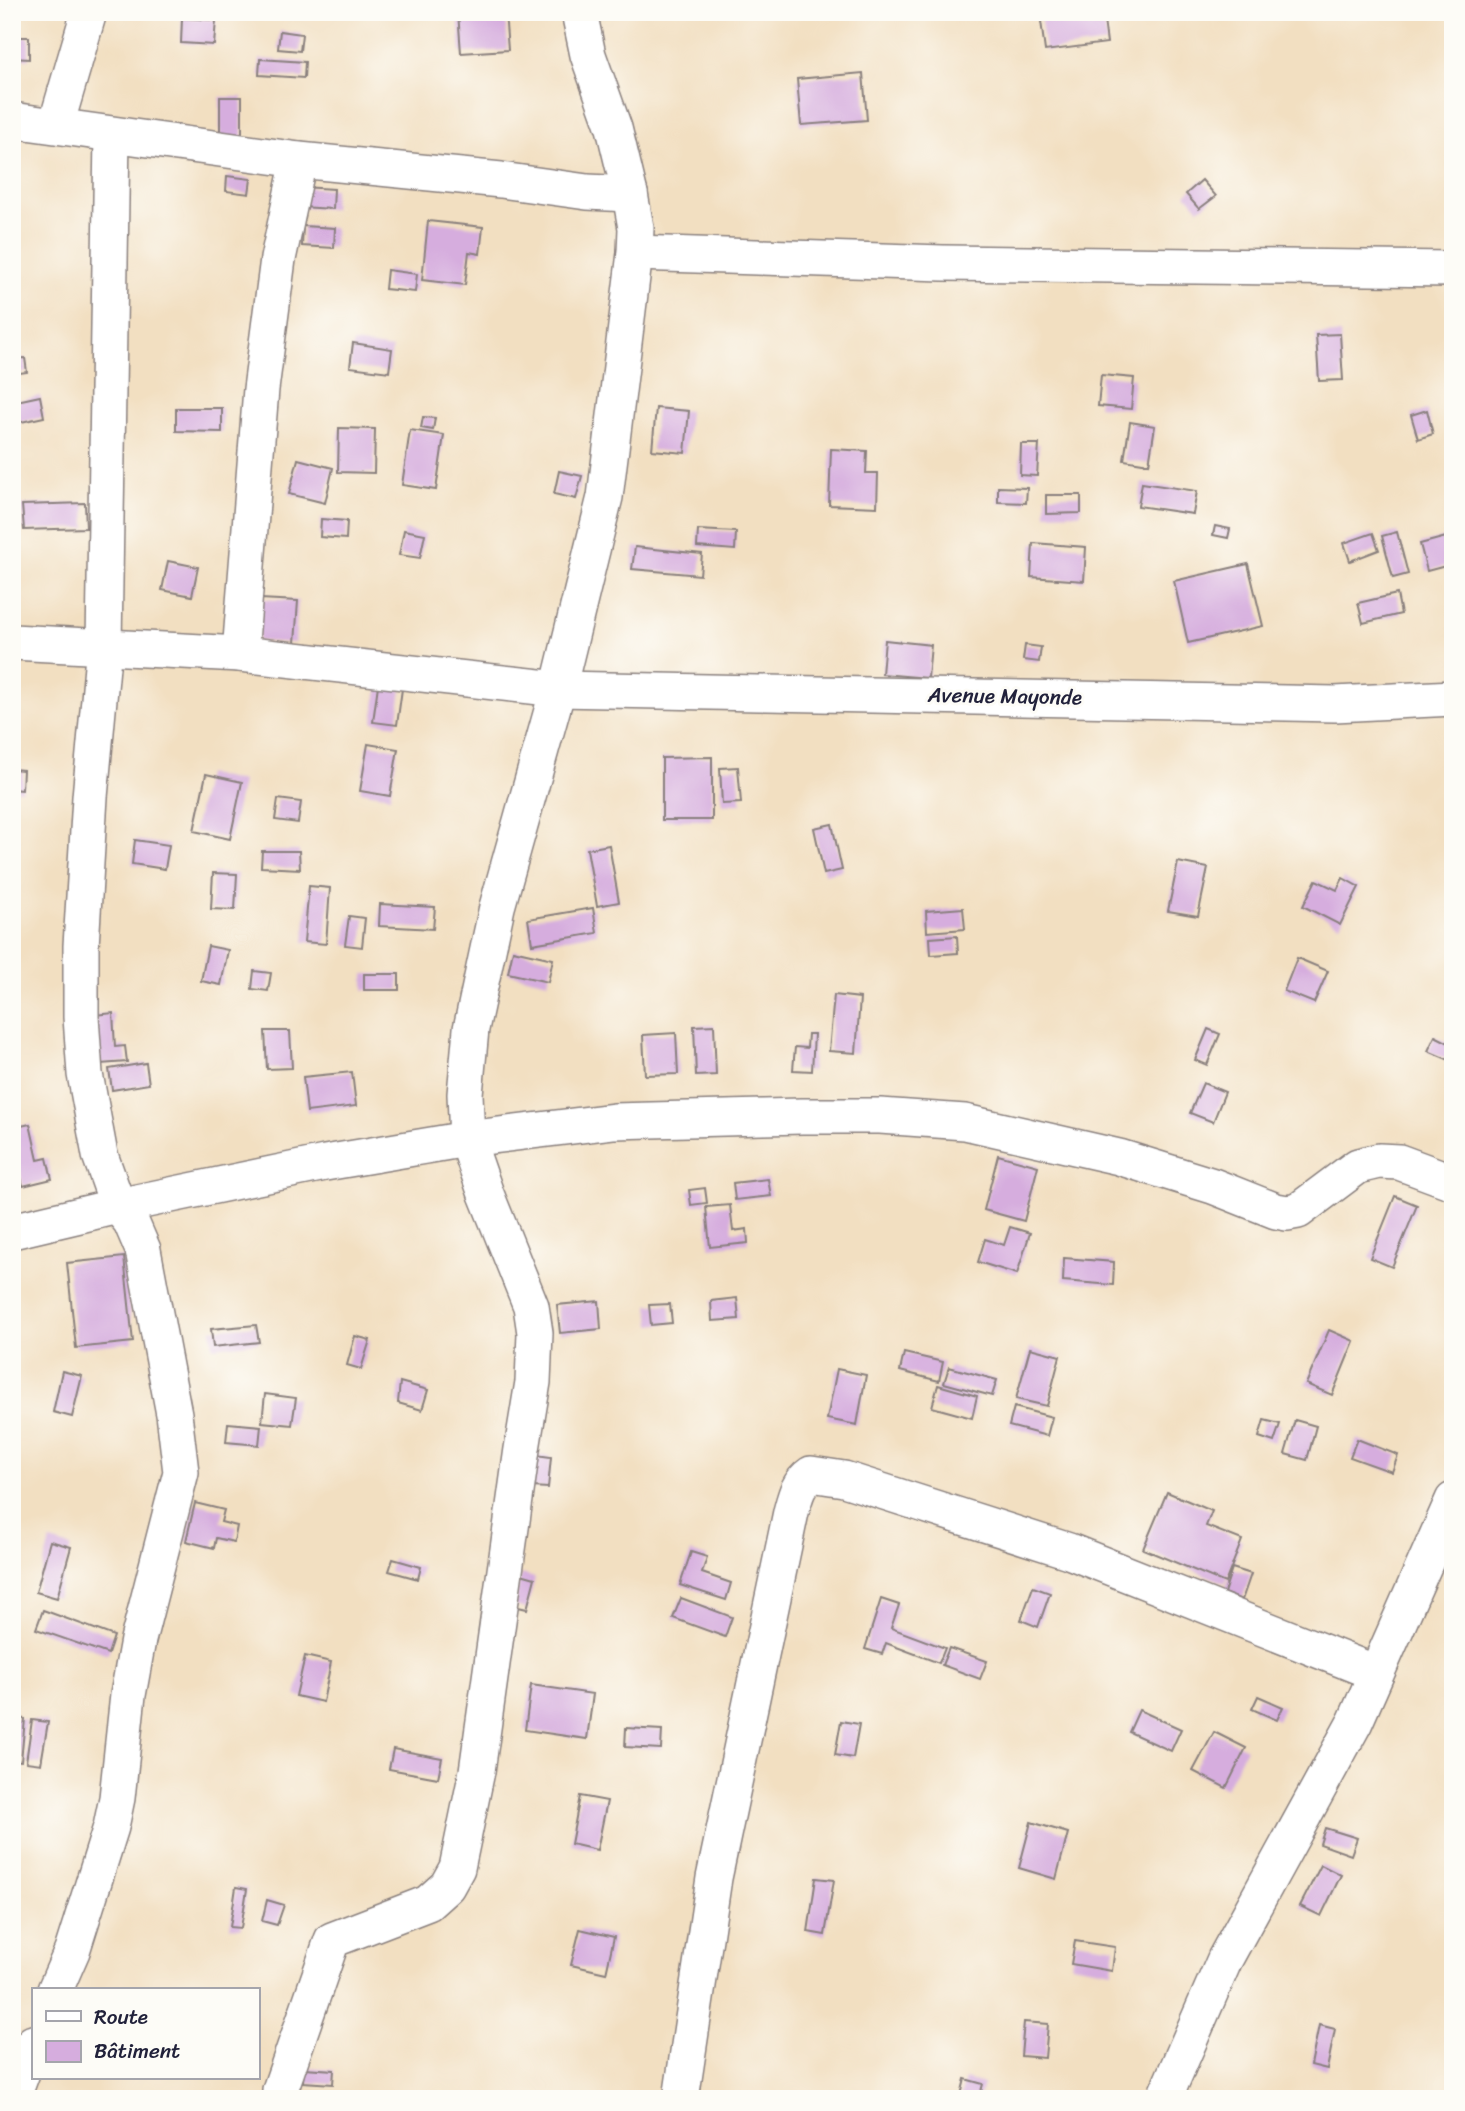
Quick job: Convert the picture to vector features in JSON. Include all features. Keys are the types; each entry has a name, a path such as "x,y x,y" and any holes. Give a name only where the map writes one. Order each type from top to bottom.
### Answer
{"street":[{"path":"56,125 89,12"},
{"path":"281,2099 280,2090 332,1940 428,1903 447,1886 457,1868 477,1771 535,1358 535,1333 531,1306 467,1139 465,1094 471,1029 497,907 558,689 605,497 635,253 636,229 630,194 614,128 588,55 579,12"},
{"path":"12,120 299,160 488,178 587,192 630,194"},
{"path":"56,1988 76,1938 111,1827 138,1640 181,1472 174,1414 143,1250 131,1222 118,1206 100,1155 85,1074 81,1017 81,946 89,811 104,645 112,135"},
{"path":"240,654 261,389 278,260 299,160"},
{"path":"635,253 943,263 1453,269"},
{"name":"Avenue Mayonde","path":"12,642 240,654 558,689 1335,704 1453,698"},
{"path":"12,1231 118,1206 337,1161 467,1139 614,1121 880,1116 965,1122 1119,1157 1213,1186 1287,1213 1298,1211 1358,1167 1379,1161 1399,1162 1453,1182"},
{"path":"681,2099 714,1878 791,1512 799,1486 803,1479 811,1474 844,1479 1069,1551 1376,1673"},
{"path":"1164,2099 1224,1959 1354,1722 1453,1500"},
{"path":"12,2099 32,2046"}],"building":[{"path":"458,12 505,12 508,50 461,53"},
{"path":"1103,12 1107,43 1045,51 1040,14"},
{"path":"182,18 216,20 214,45 181,43"},
{"path":"280,31 302,34 300,51 278,49"},
{"path":"12,37 29,37 29,59 12,58"},
{"path":"260,59 305,62 304,78 259,75"},
{"path":"863,73 867,120 801,125 797,79"},
{"path":"220,97 242,97 242,140 220,139"},
{"path":"227,176 251,179 249,194 226,191"},
{"path":"1202,180 1216,196 1199,209 1186,194"},
{"path":"302,187 334,189 333,209 301,207"},
{"path":"428,221 483,227 480,254 469,252 465,285 422,280"},
{"path":"303,226 335,228 334,248 302,246"},
{"path":"387,270 417,274 415,292 385,289"},
{"path":"1340,334 1343,380 1319,381 1316,335"},
{"path":"353,343 392,349 389,372 350,367"},
{"path":"25,358 27,372 12,374 12,359"},
{"path":"1101,375 1134,378 1131,409 1098,406"},
{"path":"40,396 44,417 12,424 12,402"},
{"path":"176,408 222,408 222,432 176,431"},
{"path":"656,408 689,411 685,453 652,450"},
{"path":"1427,410 1433,434 1418,439 1411,415"},
{"path":"423,417 435,418 433,430 421,428"},
{"path":"1130,422 1155,426 1149,464 1124,460"},
{"path":"339,428 375,429 374,473 338,472"},
{"path":"410,430 444,435 436,490 402,485"},
{"path":"1021,444 1039,444 1037,476 1020,475"},
{"path":"831,449 867,451 866,473 878,473 877,507 829,505"},
{"path":"298,459 333,468 325,503 289,494"},
{"path":"559,471 582,476 576,499 554,494"},
{"path":"1142,483 1197,491 1193,514 1138,506"},
{"path":"998,487 1027,488 1026,503 998,502"},
{"path":"1046,495 1081,495 1081,513 1046,514"},
{"path":"85,503 86,528 24,530 22,505"},
{"path":"321,519 347,521 346,539 320,537"},
{"path":"1215,526 1230,529 1228,538 1213,535"},
{"path":"404,530 425,534 420,558 399,555"},
{"path":"698,530 736,532 735,550 697,547"},
{"path":"1397,532 1408,574 1393,578 1382,536"},
{"path":"1373,533 1379,550 1350,561 1344,543"},
{"path":"1446,537 1453,564 1427,571 1420,544"},
{"path":"1033,543 1086,547 1084,581 1031,577"},
{"path":"635,547 702,554 700,575 632,569"},
{"path":"168,561 198,567 192,596 162,590"},
{"path":"1248,564 1263,626 1188,643 1174,581"},
{"path":"1397,594 1401,614 1363,623 1358,603"},
{"path":"260,599 298,601 295,643 258,641"},
{"path":"885,640 931,645 928,678 882,674"},
{"path":"1025,645 1041,647 1039,662 1023,660"},
{"path":"378,685 402,689 397,725 373,722"},
{"path":"368,744 398,749 390,796 360,791"},
{"path":"712,757 712,820 662,820 662,758"},
{"path":"738,767 741,803 722,804 720,768"},
{"path":"12,769 23,770 22,790 12,789"},
{"path":"206,774 242,782 230,839 194,831"},
{"path":"278,799 301,802 298,823 275,820"},
{"path":"832,824 842,870 824,874 814,828"},
{"path":"135,840 169,845 165,869 132,864"},
{"path":"609,845 619,902 597,906 587,849"},
{"path":"262,851 299,851 300,869 261,867"},
{"path":"1178,862 1208,868 1198,916 1168,911"},
{"path":"213,873 237,874 235,910 211,909"},
{"path":"1343,878 1359,887 1340,925 1303,906 1316,880 1337,890"},
{"path":"309,886 330,888 326,944 304,942"},
{"path":"380,904 435,907 433,929 379,926"},
{"path":"593,908 597,933 532,944 528,919"},
{"path":"963,908 965,929 927,932 926,911"},
{"path":"349,916 365,918 362,947 345,945"},
{"path":"957,936 958,953 931,955 930,938"},
{"path":"208,946 228,950 221,985 201,981"},
{"path":"513,950 553,959 548,982 508,973"},
{"path":"1297,958 1328,971 1314,1003 1284,991"},
{"path":"254,971 271,973 268,991 252,989"},
{"path":"364,974 399,974 399,990 364,990"},
{"path":"834,995 860,998 856,1053 829,1051"},
{"path":"113,1013 115,1047 125,1046 127,1062 100,1064 96,1015"},
{"path":"714,1025 716,1075 696,1076 694,1026"},
{"path":"1208,1029 1220,1034 1207,1065 1195,1060"},
{"path":"265,1031 290,1031 292,1068 267,1069"},
{"path":"676,1033 678,1074 645,1075 643,1035"},
{"path":"808,1034 814,1034 812,1071 793,1070 795,1047 807,1048"},
{"path":"1435,1036 1453,1045 1449,1060 1428,1051"},
{"path":"146,1063 149,1084 112,1090 109,1069"},
{"path":"352,1072 356,1106 307,1112 303,1077"},
{"path":"1203,1083 1225,1092 1213,1122 1190,1113"},
{"path":"30,1124 38,1160 47,1158 52,1179 23,1186 12,1140 12,1128"},
{"path":"998,1155 1038,1166 1024,1221 984,1210"},
{"path":"768,1179 771,1196 735,1200 733,1183"},
{"path":"705,1188 707,1203 691,1205 689,1190"},
{"path":"1395,1196 1417,1205 1392,1267 1370,1258"},
{"path":"730,1205 733,1231 747,1229 748,1243 710,1247 706,1207"},
{"path":"1010,1227 1030,1233 1017,1274 978,1262 985,1239 1004,1245"},
{"path":"124,1257 133,1342 76,1348 67,1263"},
{"path":"1064,1258 1114,1262 1113,1285 1063,1281"},
{"path":"737,1298 739,1319 712,1321 711,1301"},
{"path":"599,1301 601,1329 560,1333 557,1305"},
{"path":"670,1304 672,1323 651,1325 649,1305"},
{"path":"256,1325 259,1342 213,1347 211,1329"},
{"path":"1329,1330 1354,1341 1332,1395 1306,1384"},
{"path":"355,1336 370,1340 361,1369 347,1365"},
{"path":"1030,1348 1060,1356 1047,1406 1016,1399"},
{"path":"904,1353 943,1362 939,1381 900,1371"},
{"path":"949,1367 997,1380 992,1396 944,1383"},
{"path":"837,1369 866,1375 857,1425 827,1419"},
{"path":"62,1371 82,1376 72,1417 53,1412"},
{"path":"400,1382 428,1390 422,1410 398,1403"},
{"path":"938,1385 977,1396 972,1418 932,1407"},
{"path":"265,1394 296,1398 292,1425 262,1422"},
{"path":"1014,1407 1052,1417 1047,1436 1009,1426"},
{"path":"1264,1420 1280,1424 1274,1442 1259,1437"},
{"path":"1295,1420 1316,1426 1307,1460 1285,1454"},
{"path":"228,1423 261,1426 259,1445 226,1442"},
{"path":"1357,1439 1398,1455 1392,1472 1350,1457"},
{"path":"536,1455 551,1457 548,1488 532,1487"},
{"path":"1167,1492 1212,1511 1206,1526 1242,1540 1225,1583 1143,1549"},
{"path":"195,1503 224,1510 221,1522 237,1526 234,1542 216,1538 214,1548 186,1541"},
{"path":"50,1541 71,1547 57,1598 36,1592"},
{"path":"691,1552 707,1557 702,1573 731,1583 726,1600 680,1585"},
{"path":"393,1559 421,1567 418,1579 389,1571"},
{"path":"1232,1568 1251,1574 1242,1600 1224,1593"},
{"path":"521,1574 535,1578 527,1609 514,1606"},
{"path":"1033,1587 1050,1593 1038,1627 1021,1620"},
{"path":"681,1598 732,1617 725,1637 673,1618"},
{"path":"881,1599 899,1605 891,1628 945,1648 939,1663 886,1643 882,1654 865,1649"},
{"path":"43,1610 114,1636 108,1654 36,1629"},
{"path":"949,1648 987,1661 980,1679 942,1665"},
{"path":"305,1656 331,1662 323,1702 296,1696"},
{"path":"531,1685 593,1694 587,1739 525,1730"},
{"path":"1258,1696 1283,1707 1277,1720 1252,1709"},
{"path":"1139,1710 1181,1729 1171,1751 1129,1732"},
{"path":"12,1718 25,1719 21,1761 12,1760"},
{"path":"32,1720 48,1722 41,1764 26,1762"},
{"path":"841,1721 859,1724 853,1758 835,1755"},
{"path":"626,1728 662,1730 661,1749 625,1747"},
{"path":"1214,1732 1246,1748 1226,1788 1193,1771"},
{"path":"393,1749 442,1758 438,1778 389,1769"},
{"path":"580,1796 607,1801 597,1850 571,1844"},
{"path":"1031,1822 1068,1833 1056,1879 1019,1868"},
{"path":"1325,1828 1357,1838 1351,1855 1320,1844"},
{"path":"1321,1865 1341,1875 1321,1916 1300,1906"},
{"path":"816,1878 834,1880 825,1935 808,1932"},
{"path":"236,1887 247,1889 241,1928 230,1927"},
{"path":"267,1900 284,1905 277,1925 262,1921"},
{"path":"580,1929 614,1937 606,1973 571,1965"},
{"path":"1075,1941 1115,1947 1112,1971 1071,1964"},
{"path":"1024,2022 1048,2024 1045,2058 1021,2056"},
{"path":"1319,2025 1335,2029 1327,2069 1311,2065"},
{"path":"304,2068 334,2070 333,2084 303,2082"},
{"path":"965,2079 983,2084 979,2099 960,2099"}]}
